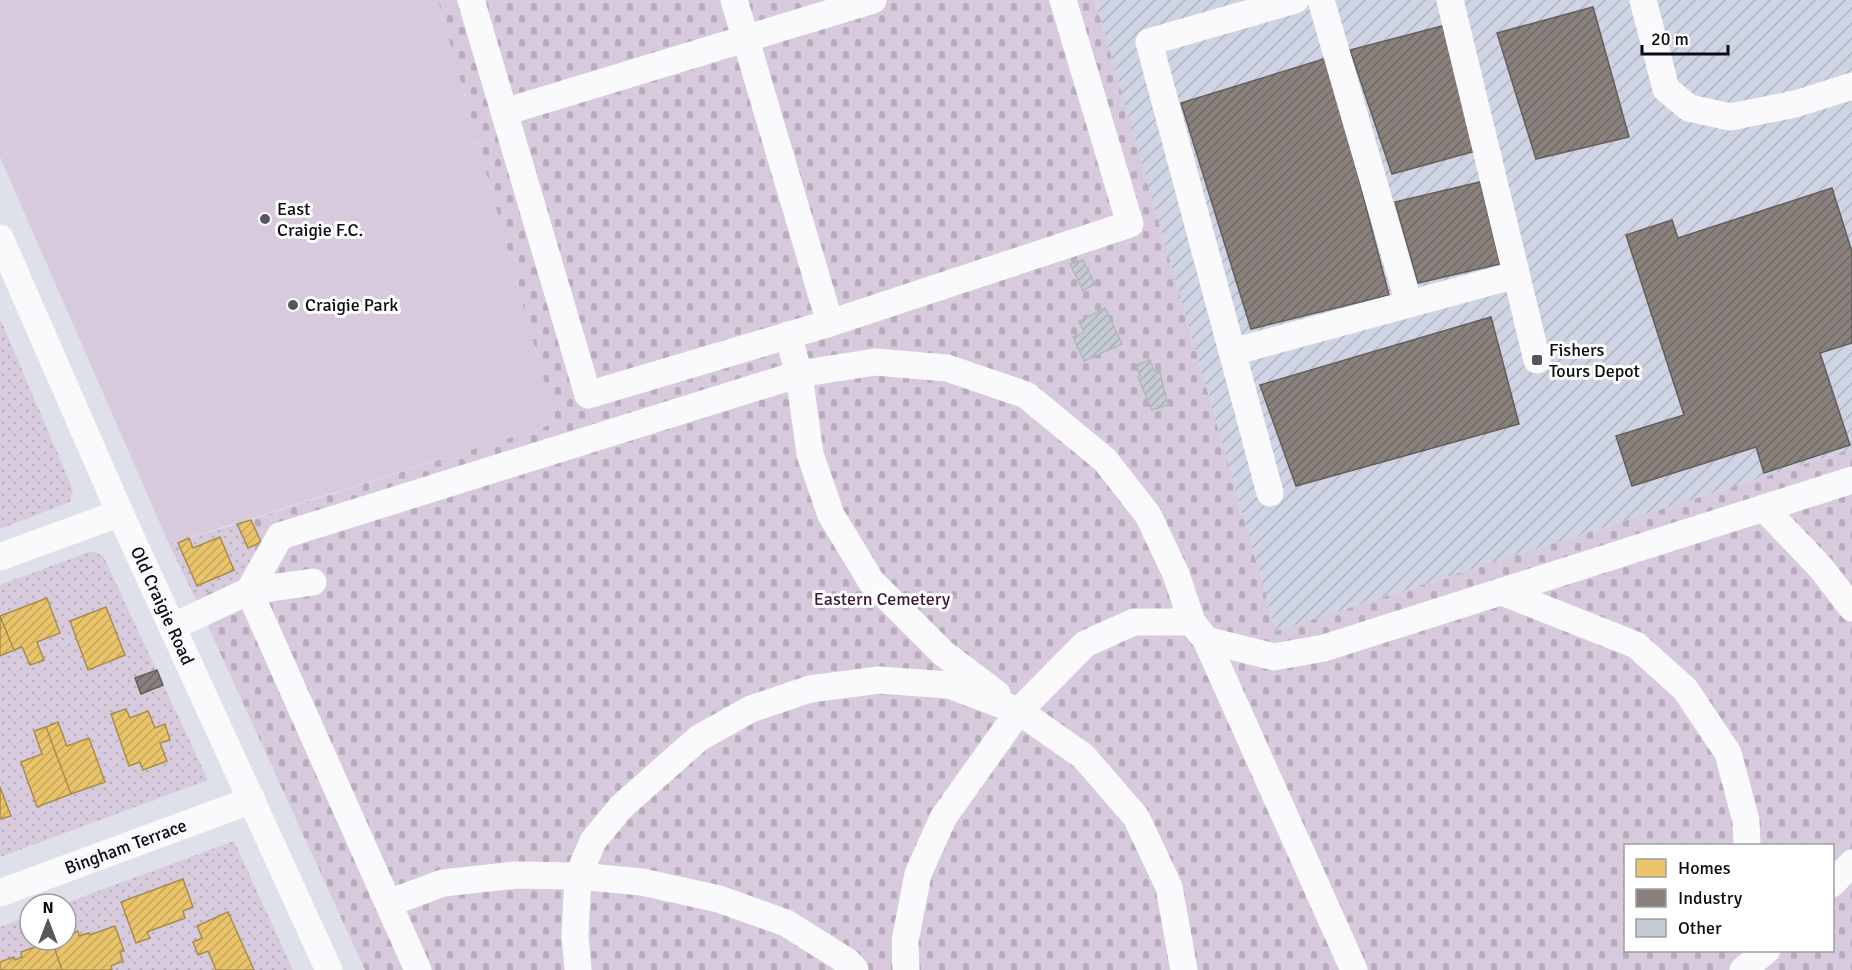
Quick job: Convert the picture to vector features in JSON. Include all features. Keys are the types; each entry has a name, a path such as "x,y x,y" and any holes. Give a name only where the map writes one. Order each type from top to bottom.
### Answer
{"street":[{"path":"471,0 588,395 830,323 1130,224 1063,0"},
{"path":"734,0 830,323"},
{"path":"504,112 873,0"},
{"path":"1270,494 1149,42 1295,0"},
{"path":"1321,0 1409,304"},
{"path":"1450,0 1537,360"},
{"path":"1642,0 1666,89 1689,108 1730,117 1795,104 1852,86"},
{"name":"Old Craigie Road","path":"0,238 120,513 328,970"},
{"path":"1232,352 1516,275"},
{"path":"788,335 799,374 810,454 831,515 872,581 943,653 1083,756 1136,816 1169,887 1184,970"},
{"path":"249,591 280,536 799,374 875,362 947,368 1026,395 1105,460 1148,515 1354,970"},
{"path":"906,970 905,941 918,874 943,818 1019,711 1085,644 1134,622 1199,631 1274,657 1324,648 1852,480"},
{"path":"1764,508 1821,568 1852,608"},
{"path":"0,557 120,513"},
{"path":"172,627 249,591 313,582"},
{"path":"249,591 418,970"},
{"path":"1502,592 1636,645 1685,689 1728,753 1746,821 1747,844"},
{"path":"578,970 575,935 578,876 593,841 621,807 699,738 751,709 810,689 879,680 949,685 1019,711"},
{"name":"Bingham Terrace","path":"0,893 252,800"},
{"path":"1834,883 1852,863"},
{"path":"389,903 443,883 516,875 578,876 642,882 719,899 786,923 848,962 855,970"},
{"path":"1742,952 1742,970"},
{"path":"1742,970 1766,952"}],"shaded area":[{"path":"1095,0 1852,0 1852,449 1276,631"}],"green space":[{"name":"Craigie Park","path":"0,0 438,0 556,423 169,544 0,157"},
{"name":"Eastern Cemetery","path":"438,0 1095,0 1276,631 1852,449 1852,970 365,970 195,598 244,576 248,548 237,524 556,423"},
{"path":"0,318 73,490 70,502 0,529"},
{"path":"237,524 253,560 244,576 195,598 169,544"},
{"path":"92,551 103,556 208,780 0,857 0,585"},
{"path":"234,841 293,970 0,970 0,927 18,920 18,952 78,952 78,898"}],"building: Homes":[{"path":"251,520 261,542 248,548 237,524"},
{"path":"220,537 234,570 197,586 178,543 189,538 193,548"},
{"path":"47,598 60,633 37,642 44,660 30,665 22,647 14,650 0,616"},
{"path":"106,607 125,655 88,670 70,621"},
{"path":"0,616 14,650 0,656"},
{"path":"126,709 130,718 148,711 155,728 165,724 170,740 160,743 167,761 143,770 140,762 129,766 111,714"},
{"path":"58,722 67,746 89,738 105,782 71,794 46,727"},
{"path":"46,727 71,794 37,807 21,762 42,754 34,731"},
{"path":"0,787 11,816 0,819"},
{"path":"183,879 193,907 183,911 185,918 147,932 150,938 136,943 121,902"},
{"path":"228,912 254,970 216,970 208,951 198,955 193,942 202,938 197,926"},
{"path":"115,926 124,951 120,952 123,961 111,966 112,969 109,970 62,970 56,952 78,952 78,931 79,936 89,933 90,935"},
{"path":"21,952 56,952 62,970 0,970 0,962 22,957"}],"building: Industry":[{"path":"1593,7 1629,137 1536,159 1497,33"},
{"path":"1446,25 1483,149 1392,174 1350,50"},
{"path":"1327,58 1389,295 1251,329 1181,103"},
{"path":"1480,182 1500,264 1418,283 1395,202"},
{"path":"1832,188 1852,252 1852,343 1820,353 1850,445 1764,473 1756,447 1632,486 1616,436 1684,415 1626,235 1672,220 1678,238"},
{"path":"1491,317 1519,424 1296,486 1260,385"},
{"path":"157,670 163,685 141,694 135,678"}],"building: Other":[{"path":"1083,260 1095,284 1083,291 1070,264"},
{"path":"1105,308 1122,344 1084,361 1073,337 1084,332 1079,321"},
{"path":"1150,360 1154,371 1159,369 1168,405 1152,410 1138,377 1140,376 1136,365"}],"place":[{"name":"East Craigie F.C.","path":"265,219"},
{"name":"Craigie Park","path":"293,305"},
{"name":"Fishers Tours Depot","path":"1537,360"}]}
